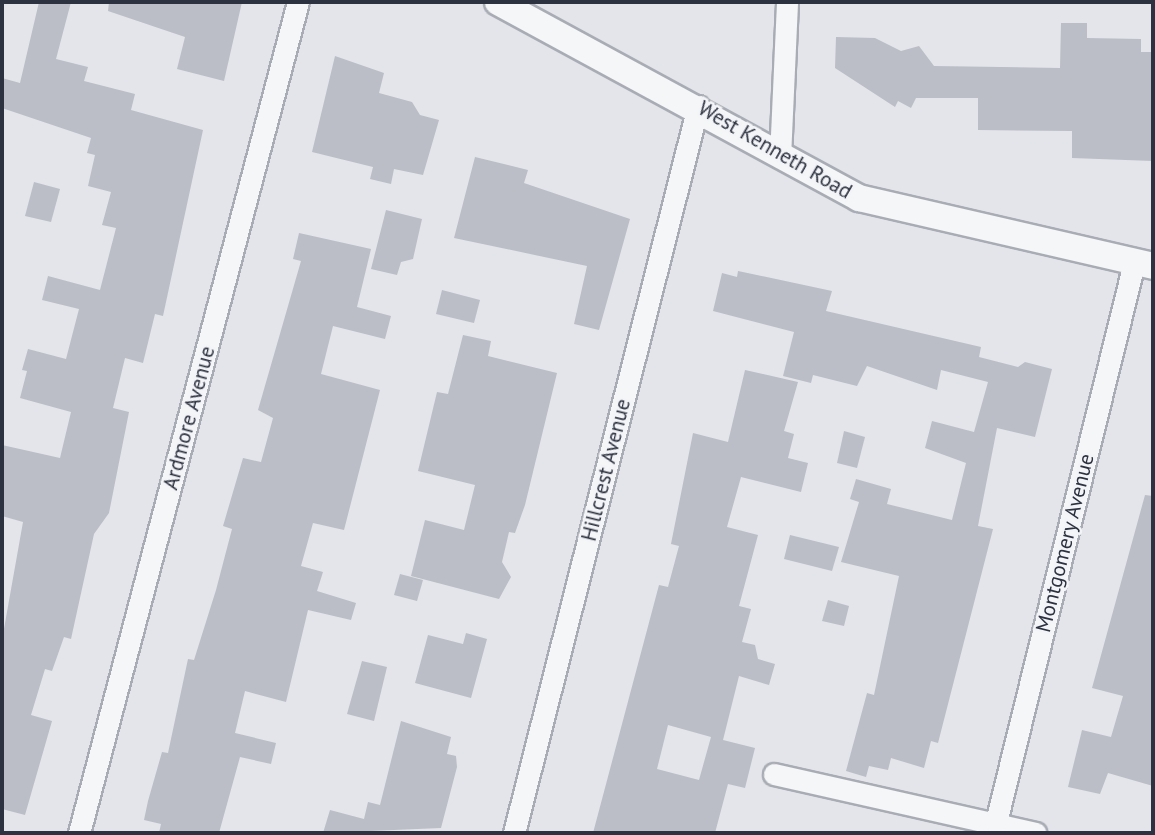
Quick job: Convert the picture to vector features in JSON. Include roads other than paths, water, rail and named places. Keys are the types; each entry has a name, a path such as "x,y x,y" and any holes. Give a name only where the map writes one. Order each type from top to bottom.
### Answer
{"street":[{"name":"Ardmore Avenue","path":"79,833 298,2"},
{"name":"West Kenneth Road","path":"498,2 698,106 780,157 859,198 1144,264"},
{"path":"780,157 787,2"},
{"name":"Hillcrest Avenue","path":"514,833 698,106"},
{"name":"Montgomery Avenue","path":"996,822 1144,264"},
{"path":"774,774 996,822 1035,833"}]}
